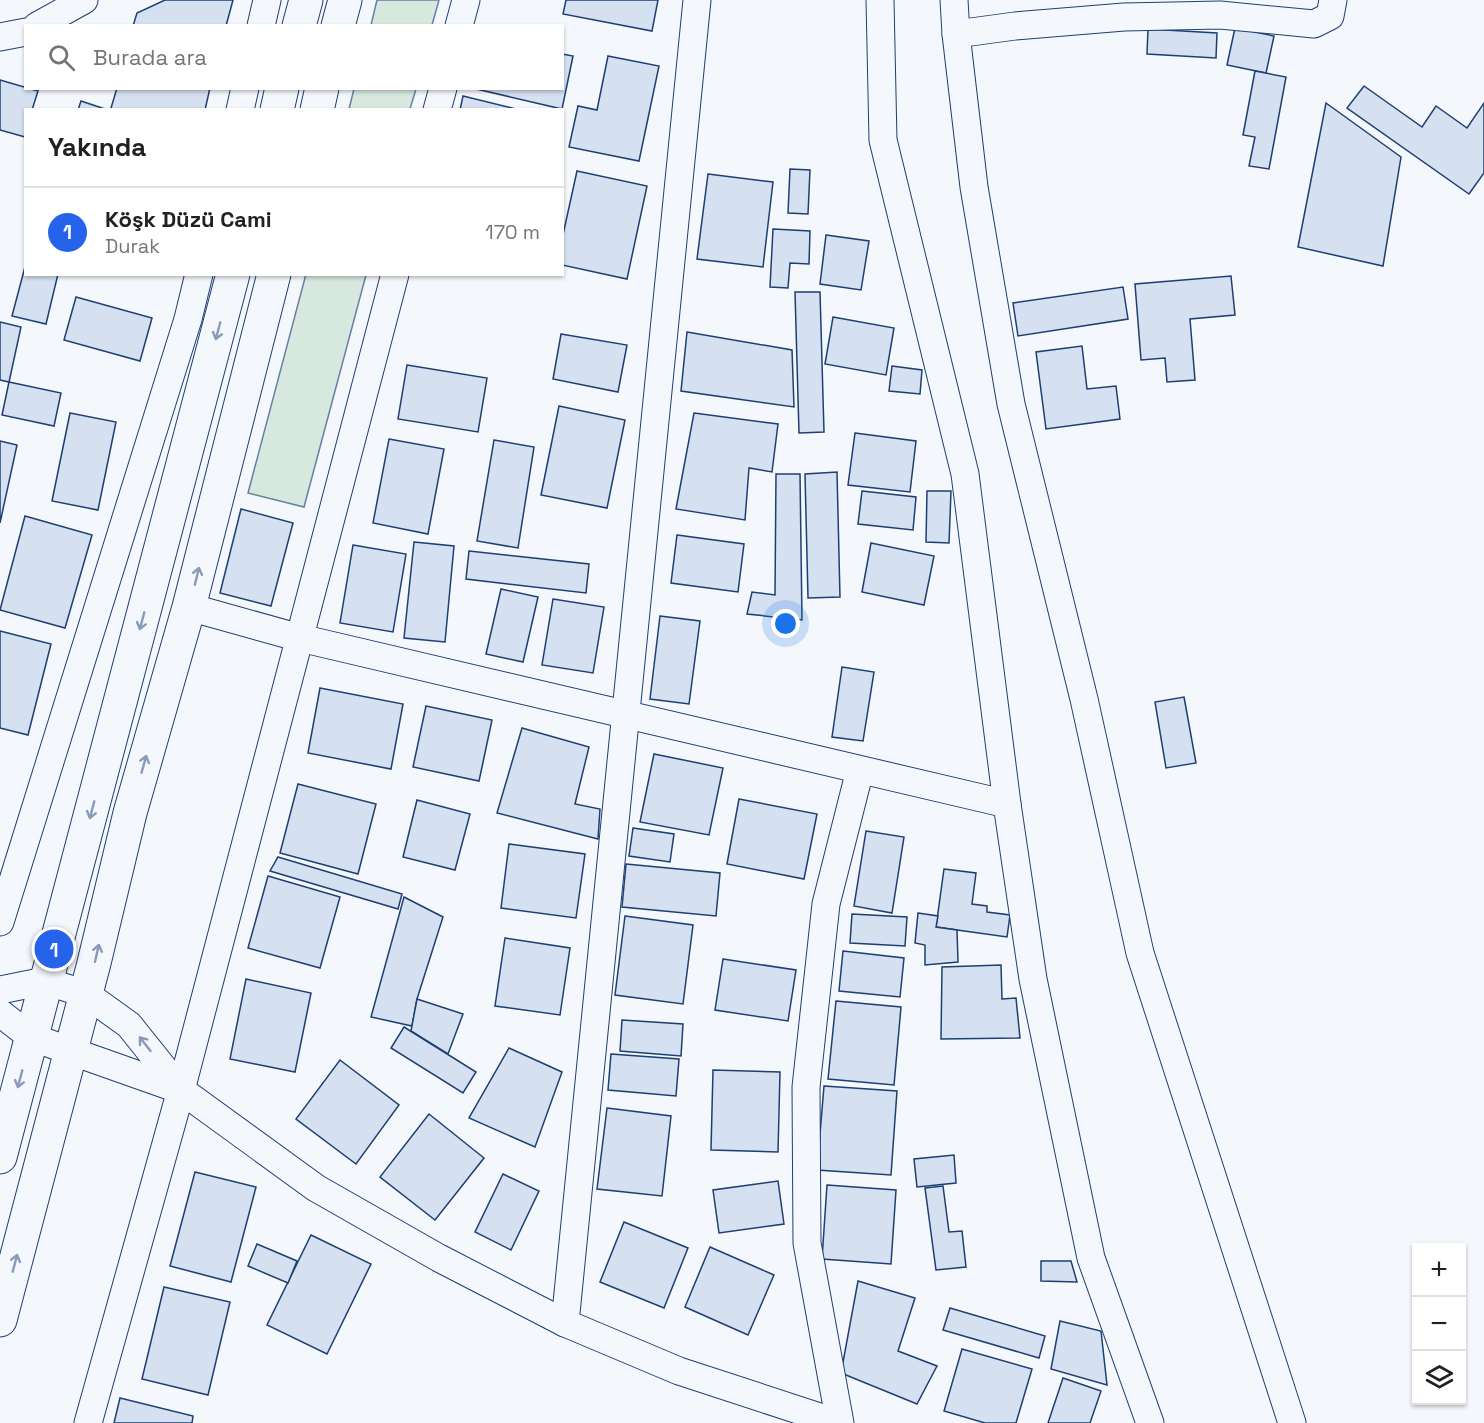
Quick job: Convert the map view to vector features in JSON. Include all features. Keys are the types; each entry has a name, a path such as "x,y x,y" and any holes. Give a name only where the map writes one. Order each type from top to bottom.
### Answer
{"main road":[{"path":"300,24 306,0"},
{"path":"339,24 345,0"},
{"path":"277,108 282,90"},
{"path":"317,108 322,90"},
{"path":"0,1157 232,276"},
{"path":"0,1320 86,994 130,813 189,607 273,276"}],"street":[{"path":"41,24 84,0"},
{"path":"261,24 267,0"},
{"path":"460,24 466,0"},
{"path":"565,1323 697,0"},
{"path":"880,0 883,140 965,474 1033,979 1091,1258 1150,1423"},
{"path":"954,0 974,187 1011,404 1083,699 1140,953 1292,1423"},
{"path":"956,34 1015,26 1124,17 1220,15 1314,24 1330,16 1333,0"},
{"path":"0,37 24,32"},
{"path":"240,108 245,90"},
{"path":"438,108 442,90"},
{"path":"0,922 184,330 198,276"},
{"path":"88,1423 181,1090 393,276"},
{"path":"189,607 300,638 1008,804"},
{"path":"0,990 45,981 86,994 129,1024 181,1090 315,1188 439,1258 565,1323 679,1371 839,1423 807,1243 806,1087 826,904 860,770"},
{"path":"0,1013 31,1037 181,1090"}],"shaded area":[{"path":"377,0 439,0 432,24 371,24"},
{"path":"354,90 416,90 410,108 349,108"},
{"path":"305,276 366,276 304,507 248,493"}],"building":[{"path":"165,0 233,0 227,24 134,24 137,13"},
{"path":"566,0 658,0 652,31 563,14"},
{"path":"1235,28 1274,36 1266,73 1227,65"},
{"path":"1148,29 1217,33 1216,58 1147,54"},
{"path":"564,54 573,56 562,108 481,90 564,90"},
{"path":"608,56 659,66 639,161 569,147 578,106 597,110"},
{"path":"1255,71 1286,77 1269,169 1249,166 1255,137 1243,135"},
{"path":"0,80 24,87 24,90 38,91 33,108 24,108 24,137 0,130"},
{"path":"1364,86 1422,127 1436,106 1467,128 1484,103 1484,173 1469,194 1347,108"},
{"path":"116,90 210,90 205,108 111,108"},
{"path":"463,96 512,108 460,108"},
{"path":"81,101 102,108 79,108"},
{"path":"1326,103 1401,157 1383,266 1298,247"},
{"path":"790,169 810,170 808,214 788,213"},
{"path":"577,171 647,186 627,279 564,265 564,230"},
{"path":"708,174 773,182 763,267 697,259"},
{"path":"773,229 810,231 809,264 790,263 788,288 770,287"},
{"path":"826,235 869,241 861,290 820,284"},
{"path":"24,271 24,276 58,276 46,324 12,316"},
{"path":"1231,276 1235,315 1190,319 1195,380 1167,382 1165,358 1141,360 1135,284"},
{"path":"1123,287 1128,319 1018,336 1013,303"},
{"path":"795,292 820,292 824,432 799,433"},
{"path":"76,297 152,318 140,361 64,340"},
{"path":"833,317 894,328 886,375 825,364"},
{"path":"0,322 21,327 9,382 0,380"},
{"path":"687,332 792,350 794,407 681,391"},
{"path":"561,334 627,345 618,392 553,379"},
{"path":"1082,346 1087,389 1116,386 1120,419 1046,429 1036,352"},
{"path":"407,365 487,378 478,432 398,419"},
{"path":"892,366 922,370 920,394 889,391"},
{"path":"9,382 61,393 54,426 2,415"},
{"path":"559,406 625,420 607,508 541,495"},
{"path":"70,413 116,422 98,510 52,501"},
{"path":"694,413 778,424 772,472 749,468 745,520 676,509"},
{"path":"855,433 916,441 910,492 848,485"},
{"path":"389,439 444,449 428,534 373,523"},
{"path":"494,440 534,447 518,548 477,541"},
{"path":"0,441 17,445 0,523"},
{"path":"837,472 840,597 808,598 805,474"},
{"path":"776,474 800,474 802,620 747,614 752,592 775,595"},
{"path":"862,491 916,497 913,530 858,524"},
{"path":"927,491 951,491 949,543 926,542"},
{"path":"241,509 293,523 271,606 220,593"},
{"path":"25,516 92,535 65,628 0,610"},
{"path":"677,535 744,544 738,592 671,583"},
{"path":"414,542 454,546 445,642 404,638"},
{"path":"871,543 934,556 924,605 862,592"},
{"path":"353,545 406,554 393,632 340,623"},
{"path":"469,551 589,564 586,593 466,579"},
{"path":"501,589 538,597 523,662 486,654"},
{"path":"553,599 604,607 593,673 542,665"},
{"path":"660,616 700,621 689,704 650,699"},
{"path":"0,631 51,644 28,735 0,728"},
{"path":"842,667 874,672 863,741 832,737"},
{"path":"320,688 403,704 391,769 308,753"},
{"path":"1184,697 1196,763 1166,768 1155,702"},
{"path":"426,706 492,720 479,781 413,767"},
{"path":"522,728 589,747 575,804 600,809 598,839 497,813"},
{"path":"654,754 723,768 709,835 640,822"},
{"path":"298,784 376,804 358,874 280,853"},
{"path":"739,799 817,814 804,879 727,864"},
{"path":"417,800 470,814 455,870 403,857"},
{"path":"633,828 674,834 670,862 629,856"},
{"path":"866,831 904,837 892,913 854,906"},
{"path":"509,844 585,854 576,918 501,908"},
{"path":"278,857 402,894 398,909 270,871"},
{"path":"626,864 720,873 716,916 622,907"},
{"path":"944,869 976,873 972,904 987,906 987,912 1010,915 1007,937 936,927"},
{"path":"268,876 340,897 320,968 248,948"},
{"path":"404,897 443,917 417,999 412,1026 371,1017"},
{"path":"918,913 938,916 936,927 957,930 958,962 925,965 925,945 915,943"},
{"path":"852,914 907,917 905,946 850,943"},
{"path":"625,916 693,925 683,1004 615,995"},
{"path":"505,938 570,948 560,1015 495,1006"},
{"path":"843,951 904,958 900,997 839,991"},
{"path":"723,959 796,970 788,1021 715,1010"},
{"path":"1001,965 1002,999 1016,998 1020,1038 941,1039 942,967"},
{"path":"246,979 311,993 295,1072 230,1059"},
{"path":"417,999 463,1014 448,1054 411,1031"},
{"path":"836,1001 901,1007 894,1085 828,1079"},
{"path":"622,1020 683,1024 681,1056 620,1051"},
{"path":"404,1027 476,1072 463,1093 391,1048"},
{"path":"509,1048 562,1072 535,1147 469,1118"},
{"path":"611,1054 679,1059 676,1096 608,1090"},
{"path":"340,1060 399,1105 356,1164 296,1119"},
{"path":"713,1070 780,1072 778,1152 711,1150"},
{"path":"824,1086 897,1091 891,1175 817,1170"},
{"path":"607,1108 671,1116 662,1196 597,1189"},
{"path":"429,1114 484,1158 435,1220 380,1177"},
{"path":"954,1155 956,1183 917,1187 914,1159"},
{"path":"195,1172 256,1187 231,1282 170,1266"},
{"path":"503,1174 539,1191 511,1250 475,1232"},
{"path":"778,1181 784,1224 719,1233 713,1190"},
{"path":"827,1185 896,1190 891,1264 822,1259"},
{"path":"943,1186 949,1232 962,1231 966,1267 936,1270 925,1188"},
{"path":"624,1222 688,1248 664,1308 600,1282"},
{"path":"311,1235 371,1264 327,1354 267,1325"},
{"path":"257,1244 297,1261 288,1283 248,1266"},
{"path":"710,1247 774,1275 748,1335 685,1307"},
{"path":"1041,1261 1071,1261 1077,1282 1041,1281"},
{"path":"858,1281 915,1298 898,1351 937,1366 917,1404 841,1373"},
{"path":"164,1287 230,1302 208,1395 142,1379"},
{"path":"950,1308 1045,1336 1039,1358 943,1330"},
{"path":"1060,1321 1101,1331 1107,1385 1051,1369"},
{"path":"962,1349 1032,1369 1016,1423 985,1423 944,1411"},
{"path":"1063,1378 1101,1391 1090,1423 1048,1423"},
{"path":"120,1398 193,1416 192,1423 114,1423"}],"place":[{"name":"Köşk Düzü Cami","path":"54,949"}]}
